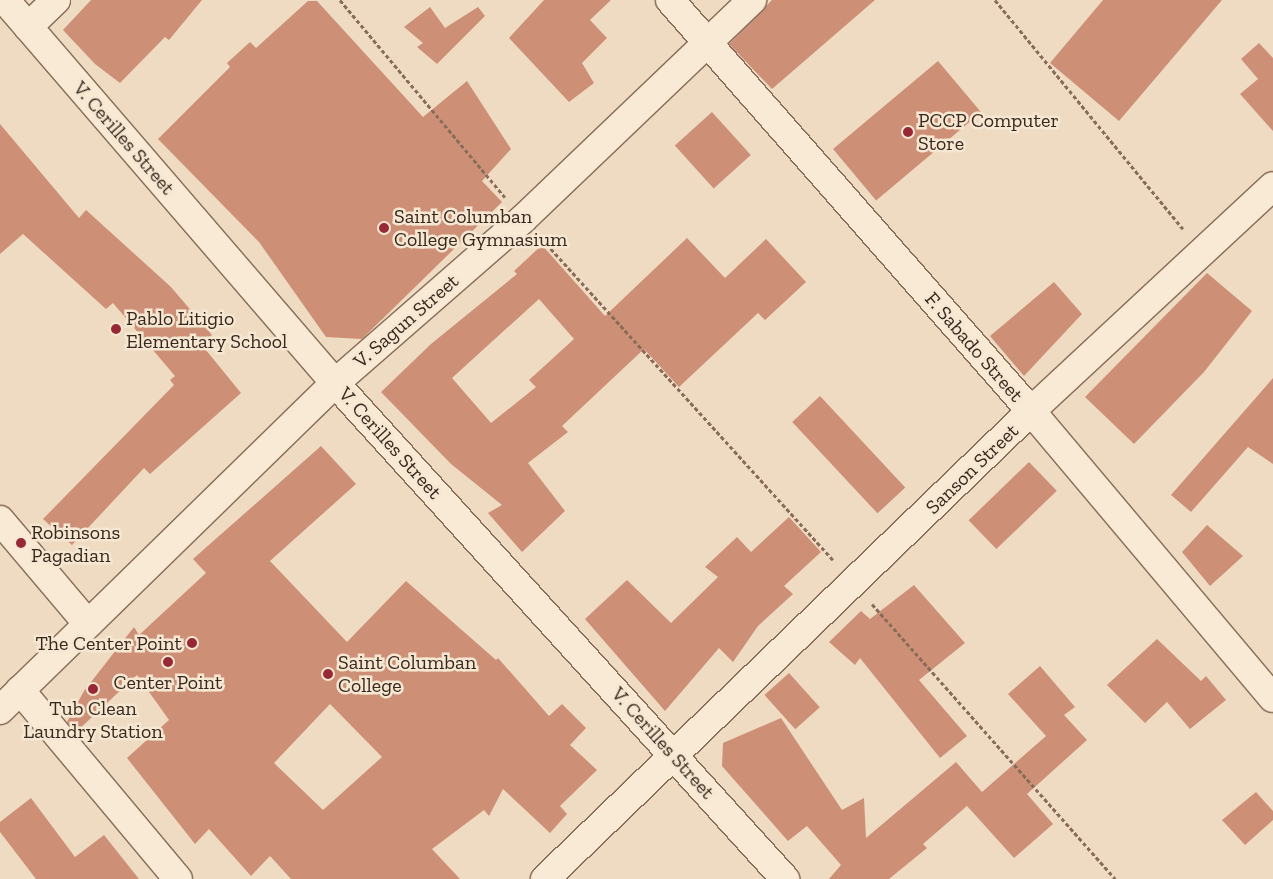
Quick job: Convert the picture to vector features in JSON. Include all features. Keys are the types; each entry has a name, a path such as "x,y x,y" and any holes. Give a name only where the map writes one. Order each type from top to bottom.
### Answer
{"street":[{"name":"V. Cerilles Street","path":"5,0 336,383 784,879"},
{"path":"28,26 56,0"},
{"name":"F. Sabado Street","path":"670,0 1031,411 1273,698"},
{"name":"V. Sagun Street","path":"0,710 336,383 523,218 705,40 752,0"},
{"name":"Sanson Street","path":"545,879 1031,411 1273,186"},
{"path":"0,520 88,624"},
{"path":"20,690 178,879"}],"path":[{"path":"340,0 523,218 854,583 1116,879"},
{"path":"995,0 1202,252"}],"building":[{"path":"91,0 202,0 169,40 165,37 120,83 95,64 63,30"},
{"path":"544,0 611,0 590,20 607,38 582,63 594,83 569,102 509,38"},
{"path":"772,0 875,0 772,89 729,44"},
{"path":"1103,0 1222,0 1119,121 1050,63"},
{"path":"308,1 317,1 423,117 467,81 511,149 482,181 502,202 362,339 326,337 259,242 158,139 230,67 227,63 250,42 256,48"},
{"path":"430,7 445,28 478,7 485,16 437,64 417,47 423,43 404,27"},
{"path":"1259,43 1273,58 1273,131 1240,94 1258,79 1241,59"},
{"name":"PCCP Computer Store","path":"938,61 981,112 876,200 833,149"},
{"path":"712,112 751,155 714,189 675,145"},
{"path":"0,124 79,218 86,210 171,287 212,335 201,344 241,393 150,474 144,468 72,545 43,519 174,385 170,380 175,376 113,303 106,309 23,234 0,254"},
{"path":"687,238 725,278 766,239 806,282 765,320 758,313 679,387 644,349 562,426 568,432 528,463 565,511 522,552 488,513 502,505 451,464 381,392 431,344 517,274 514,271 542,245 605,316","holes":["539,299 574,339 529,380 536,387 491,423 452,378"]},
{"path":"1207,273 1252,311 1204,372 1134,444 1085,397"},
{"path":"1054,282 1082,314 1024,376 990,336"},
{"path":"1273,378 1273,464 1248,447 1191,512 1171,495"},
{"path":"820,396 905,487 877,513 792,422"},
{"path":"321,446 356,484 270,561 347,642 406,581 496,660 498,658 549,716 562,704 586,728 570,745 597,770 560,806 567,814 550,833 503,789 489,816 484,810 432,849 460,879 291,879 270,856 251,876 209,829 195,844 127,758 169,720 137,675 76,732 67,722 84,691 134,627 139,635 206,573 193,559","holes":["330,704 382,757 323,810 274,763"]},
{"path":"1029,462 1057,491 996,549 969,520"},
{"path":"789,517 821,552 784,586 793,594 758,626 733,662 719,648 665,711 585,619 627,580 671,623 718,577 705,567 737,537 751,552"},
{"path":"1207,525 1243,556 1210,586 1182,552"},
{"path":"914,585 965,643 919,680 967,736 940,758 860,658 855,665 829,642 861,611 870,619"},
{"path":"1157,639 1201,681 1206,676 1226,700 1190,729 1167,702 1145,723 1107,685"},
{"path":"1040,666 1075,707 1064,715 1087,740 1027,794 1053,824 1014,858 967,806 923,844 927,848 889,879 829,879 841,865 807,826 788,841 722,766 723,743 781,718 842,810 864,798 866,838 956,762 982,792 1046,736 1008,694"},
{"path":"789,673 820,707 795,729 764,695"},
{"path":"1256,792 1273,811 1273,820 1245,845 1222,820"},
{"path":"31,798 75,857 104,835 139,879 36,879 0,832 0,822"}],"place":[{"name":"PCCP Computer Store","path":"908,132"},
{"name":"Saint Columban College Gymnasium","path":"384,228"},
{"name":"Pablo Litigio Elementary School","path":"116,329"},
{"name":"Robinsons Pagadian","path":"21,543"},
{"name":"The Center Point","path":"192,643"},
{"name":"Center Point","path":"168,662"},
{"name":"Saint Columban College","path":"328,674"},
{"name":"Tub Clean Laundry Station","path":"93,689"}]}
